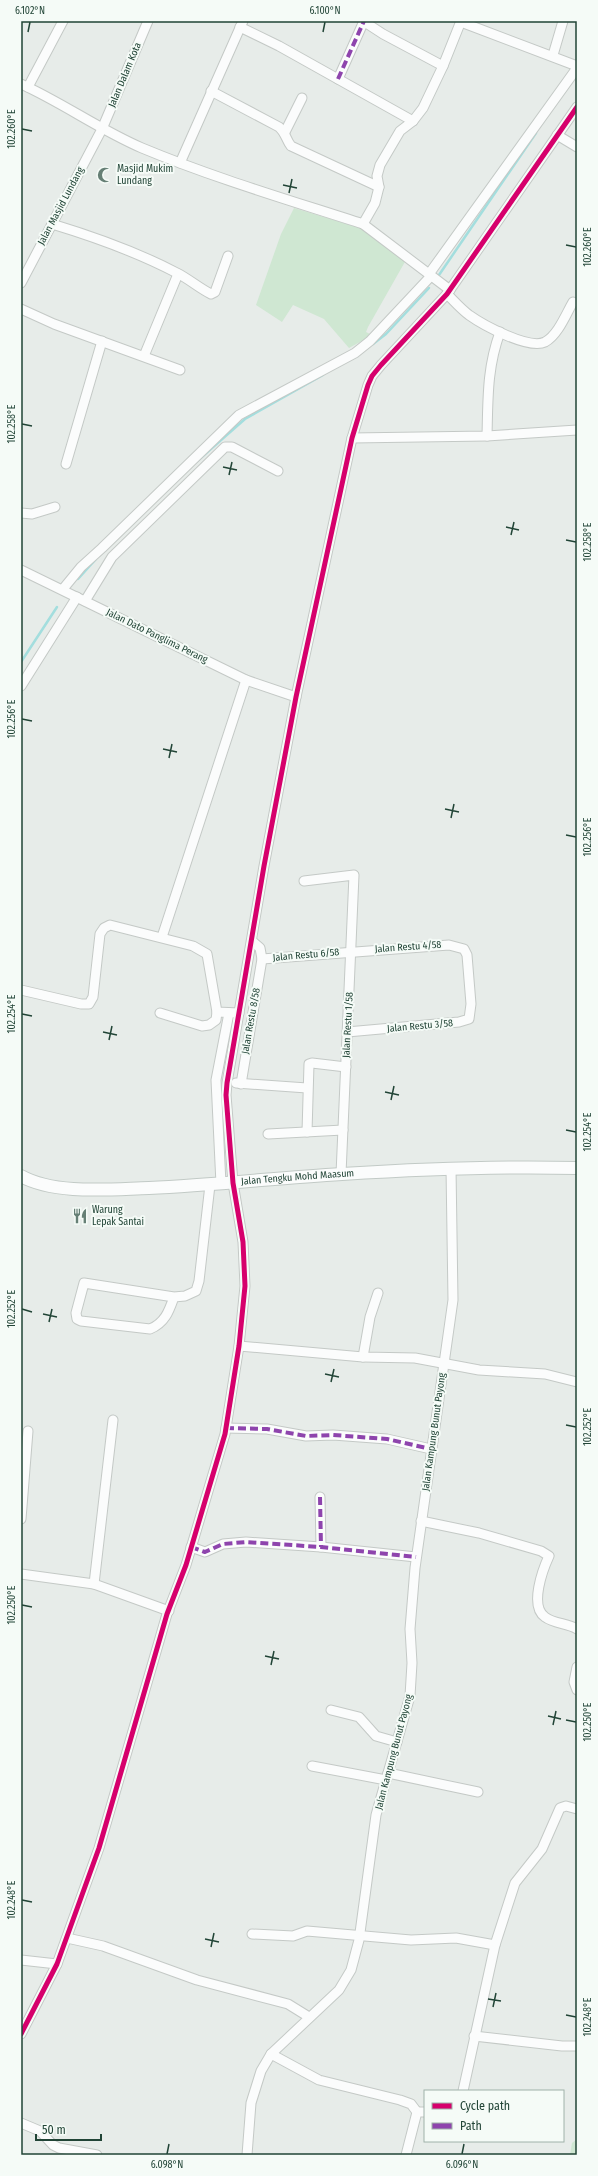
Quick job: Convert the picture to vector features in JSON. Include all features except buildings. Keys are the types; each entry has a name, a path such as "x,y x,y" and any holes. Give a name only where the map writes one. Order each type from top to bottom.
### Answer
{"main road":[{"name":"Jalan Tengku Mohd Maasum","path":"23,1180 63,1188 120,1189 221,1184 341,1174 451,1168 577,1168"}],"street":[{"path":"63,21 25,85 102,129 180,163 363,224 430,275 469,315 482,324 527,343 537,344 545,342 551,337 573,302"},
{"name":"Jalan Dalam Kota","path":"102,129 148,21"},
{"path":"338,79 363,21 383,34 443,66"},
{"path":"62,589 81,567 239,415 355,352 370,341 430,275 577,67 553,55 461,21 443,66 423,108 413,121 400,131 380,165 377,176 379,187 375,203 363,224"},
{"path":"553,55 562,21"},
{"path":"180,163 242,24 413,121"},
{"path":"211,91 279,127 285,132 288,143 291,146 379,187"},
{"path":"285,132 302,98"},
{"path":"174,1297 168,1314 158,1326 150,1329 80,1321 77,1319 76,1313 84,1283 174,1297 185,1296 196,1291 221,1184 227,1083 253,942 264,866 296,697 352,438 372,376 448,292 577,106"},
{"name":"Jalan Masjid Lundang","path":"21,283 102,129"},
{"path":"557,135 577,147"},
{"path":"52,224 95,237 178,274 205,291 213,294 228,256"},
{"path":"144,356 178,274"},
{"path":"21,309 180,370"},
{"path":"487,436 489,378 492,354 500,332"},
{"path":"66,464 102,341"},
{"path":"352,438 487,436 577,430"},
{"path":"21,686 112,557 225,447 232,447 278,471"},
{"path":"21,513 32,514 55,507"},
{"name":"Jalan Dato Panglima Perang","path":"21,570 246,680 296,697"},
{"path":"162,937 246,680"},
{"name":"Jalan Restu 1/58","path":"304,881 354,875 341,1174"},
{"path":"21,990 81,1004 89,1004 93,997 100,934 104,928 110,925 162,937 198,948 207,954 217,1012 216,1020 202,1026 160,1013"},
{"path":"253,942 260,948 262,959"},
{"name":"Jalan Restu 4/58","path":"351,951 449,945 464,949"},
{"name":"Jalan Restu 3/58","path":"347,1032 469,1020 471,1004 467,954 464,949"},
{"name":"Jalan Restu 6/58","path":"262,959 351,951"},
{"name":"Jalan Restu 8/58","path":"241,1084 262,959"},
{"path":"217,1012 239,1013"},
{"path":"21,2034 57,1964 99,1848 168,1611 191,1547 226,1428 239,1346 245,1286 242,1242 221,1184 216,1080 229,1013"},
{"path":"307,1132 307,1088 309,1064 312,1063 346,1067"},
{"path":"227,1083 307,1088"},
{"path":"268,1134 343,1130"},
{"name":"Jalan Kampung Bunut Payong","path":"247,2155 251,2103 261,2071 271,2054 339,1990 346,1982 352,1970 359,1936 376,1815 410,1696 412,1682 410,1628 416,1557 453,1300 451,1168"},
{"path":"363,1357 370,1317 378,1293"},
{"path":"239,1346 363,1357 415,1358 479,1370 546,1374 577,1382"},
{"path":"94,1584 113,1420"},
{"path":"226,1428 267,1428 306,1436 334,1435 387,1439 431,1449"},
{"path":"21,1519 28,1431"},
{"path":"320,1498 321,1547"},
{"path":"421,1521 479,1533 541,1551 549,1556 539,1588 538,1600 540,1610 546,1618 577,1629"},
{"path":"191,1547 205,1552 218,1545 246,1542 321,1547 416,1557"},
{"path":"21,1574 94,1584 168,1611"},
{"path":"577,1667 574,1682 577,1690"},
{"path":"331,1710 359,1717 376,1736 397,1742"},
{"path":"312,1766 478,1792"},
{"path":"463,2090 495,1945 515,1883 542,1849 560,1808 566,1806 577,1809"},
{"path":"252,1934 293,1936 307,1931 411,1940 456,1938 495,1945"},
{"path":"66,1938 104,1946 196,1980 288,2004 310,2017"},
{"path":"21,1960 57,1964"},
{"path":"474,2036 562,2046 577,2046"},
{"path":"271,2054 319,2080 411,2104 421,2112 406,2155"},
{"path":"21,2123 40,2130 53,2145 59,2148 97,2155"}],"green space":[{"path":"294,208 364,229 406,260 368,327 366,332 370,334 369,337 349,348 324,319 293,305 282,322 256,305 281,234"},
{"path":"577,2139 577,2155 570,2155 572,2143"}],"waterway":[{"path":"439,275 536,133"},
{"path":"373,344 386,334 429,288"},
{"path":"196,462 245,419 323,375"},
{"path":"78,579 96,559"},
{"path":"21,662 57,607"}],"marked path":[{"path":"338,79 364,21"},
{"path":"226,1428 267,1429 306,1436 333,1435 387,1439 431,1449"},
{"path":"320,1497 321,1547"},
{"path":"191,1547 205,1552 223,1544 246,1542 321,1547 416,1557"}],"cycle path":[{"path":"21,2034 57,1964 99,1848 167,1614 186,1565 225,1434 239,1346 245,1286 243,1242 233,1183 226,1095 227,1083 264,866 296,697 352,438 372,376 447,294 577,107"}],"place":[{"name":"Masjid Mukim Lundang","path":"105,175"},
{"name":"Warung Lepak Santai","path":"80,1216"}]}
